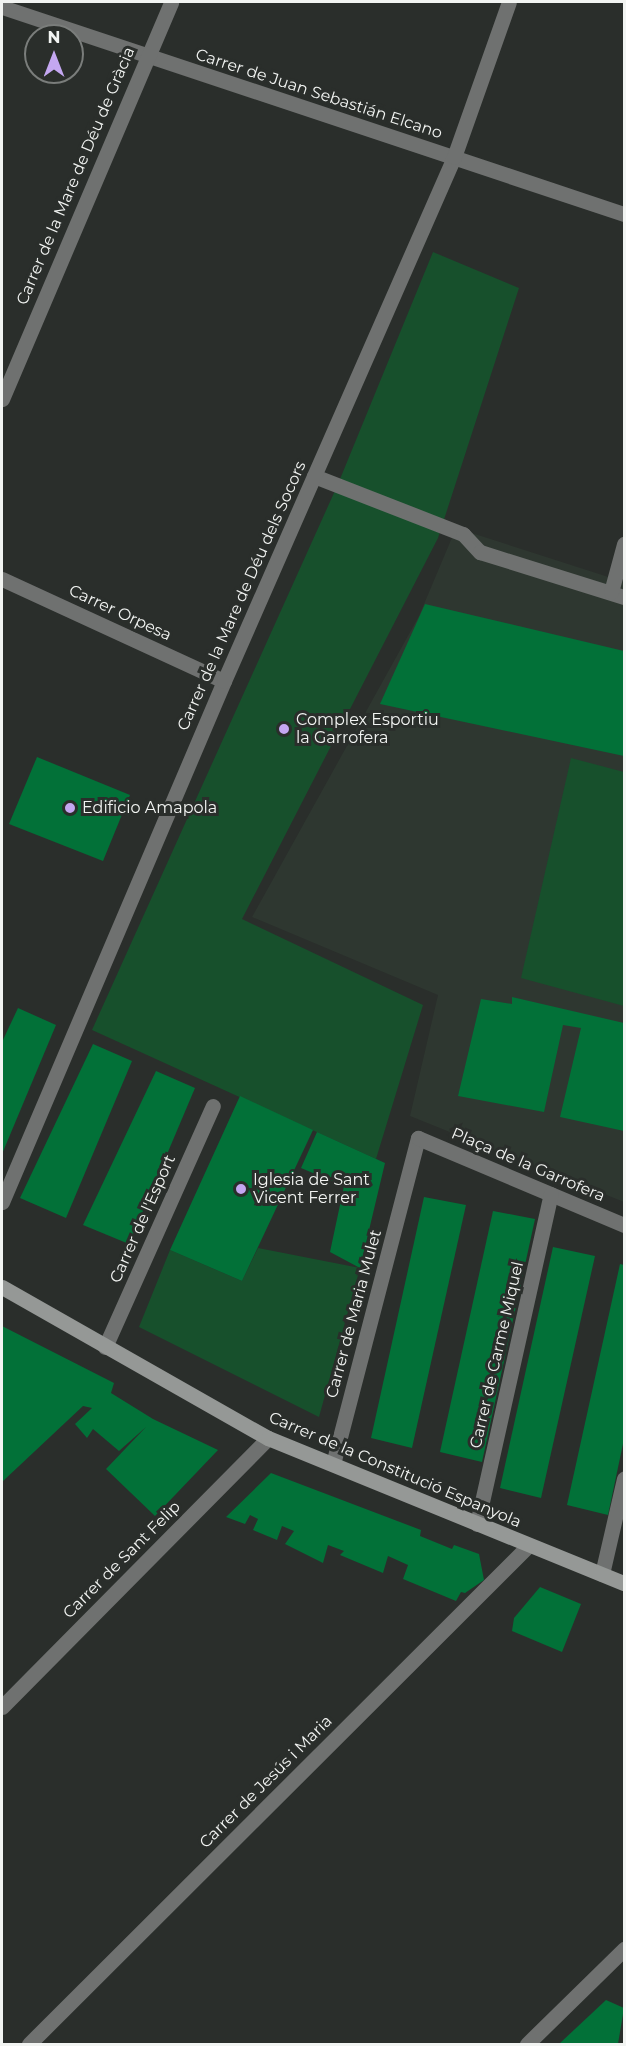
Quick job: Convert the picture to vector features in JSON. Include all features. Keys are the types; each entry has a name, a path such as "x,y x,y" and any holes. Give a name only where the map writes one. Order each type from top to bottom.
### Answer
{"street":[{"name":"Carrer de la Mare de Déu de Gràcia","path":"2,399 171,2"},
{"name":"Carrer de la Mare de Déu dels Socors","path":"2,1202 224,681 454,158 509,2"},
{"name":"Carrer de Juan Sebastián Elcano","path":"2,7 624,214"},
{"path":"314,476 463,534 480,552 618,594 624,544"},
{"name":"Carrer Orpesa","path":"2,579 224,681"},
{"name":"Carrer de l'Esport","path":"105,1347 213,1106"},
{"name":"Plaça de la Garrofera","path":"418,1138 624,1225"},
{"name":"Carrer de Maria Mulet","path":"333,1464 418,1138"},
{"name":"Carrer de Carme Miquel","path":"477,1524 551,1194"},
{"name":"Carrer de la Constitució Espanyola","path":"2,1287 268,1438 624,1583"},
{"name":"Carrer de Sant Felip","path":"2,1707 268,1438"},
{"path":"602,1574 624,1479"},
{"name":"Carrer de Jesús i Maria","path":"28,2044 529,1545"},
{"path":"527,2044 624,1949"}],"shaded area":[{"path":"456,528 624,582 624,1202 410,1116 438,995 252,917 419,616"}],"green space":[{"name":"Complex Esportiu la Garrofera","path":"433,252 519,288 438,538 242,919 423,1005 376,1159 92,1030 338,484"},
{"path":"571,758 624,772 624,1006 521,978"},
{"path":"258,1248 360,1268 319,1417 139,1327 170,1250 242,1281"}],"building":[{"path":"425,604 624,651 624,756 380,704"},
{"name":"Edificio Amapola","path":"37,757 130,795 103,861 9,824"},
{"path":"512,997 624,1023 624,1131 560,1117 581,1028 563,1025 544,1112 458,1096 481,999 512,1004"},
{"path":"18,1008 56,1025 2,1154 2,1042"},
{"path":"93,1044 132,1061 66,1218 20,1198"},
{"path":"156,1071 195,1088 129,1244 83,1225"},
{"name":"Iglesia de Sant Vicent Ferrer","path":"240,1096 313,1130 242,1281 170,1250"},
{"path":"317,1132 385,1163 360,1268 330,1252 344,1186 301,1168"},
{"path":"424,1197 466,1205 412,1448 371,1438"},
{"path":"493,1211 535,1219 482,1462 440,1452"},
{"path":"553,1247 595,1256 541,1498 500,1488"},
{"path":"620,1264 624,1265 624,1439 608,1515 567,1505"},
{"path":"2,1326 114,1383 111,1393 153,1419 218,1450 155,1516 106,1469 146,1427 119,1451 93,1429 87,1438 75,1424 92,1408 83,1406 2,1482"},
{"path":"271,1473 421,1530 420,1536 452,1549 454,1545 479,1554 484,1580 465,1593 461,1592 456,1601 403,1579 408,1565 388,1556 383,1573 340,1555 344,1551 328,1545 323,1563 285,1544 294,1531 282,1526 277,1540 253,1530 258,1519 250,1515 245,1524 226,1517"},
{"path":"540,1587 581,1604 562,1652 512,1631 514,1618"},
{"path":"606,2000 624,2008 618,2044 559,2044"}],"place":[{"name":"Complex Esportiu la Garrofera","path":"284,729"},
{"name":"Edificio Amapola","path":"70,808"},
{"name":"Iglesia de Sant Vicent Ferrer","path":"241,1189"}]}
